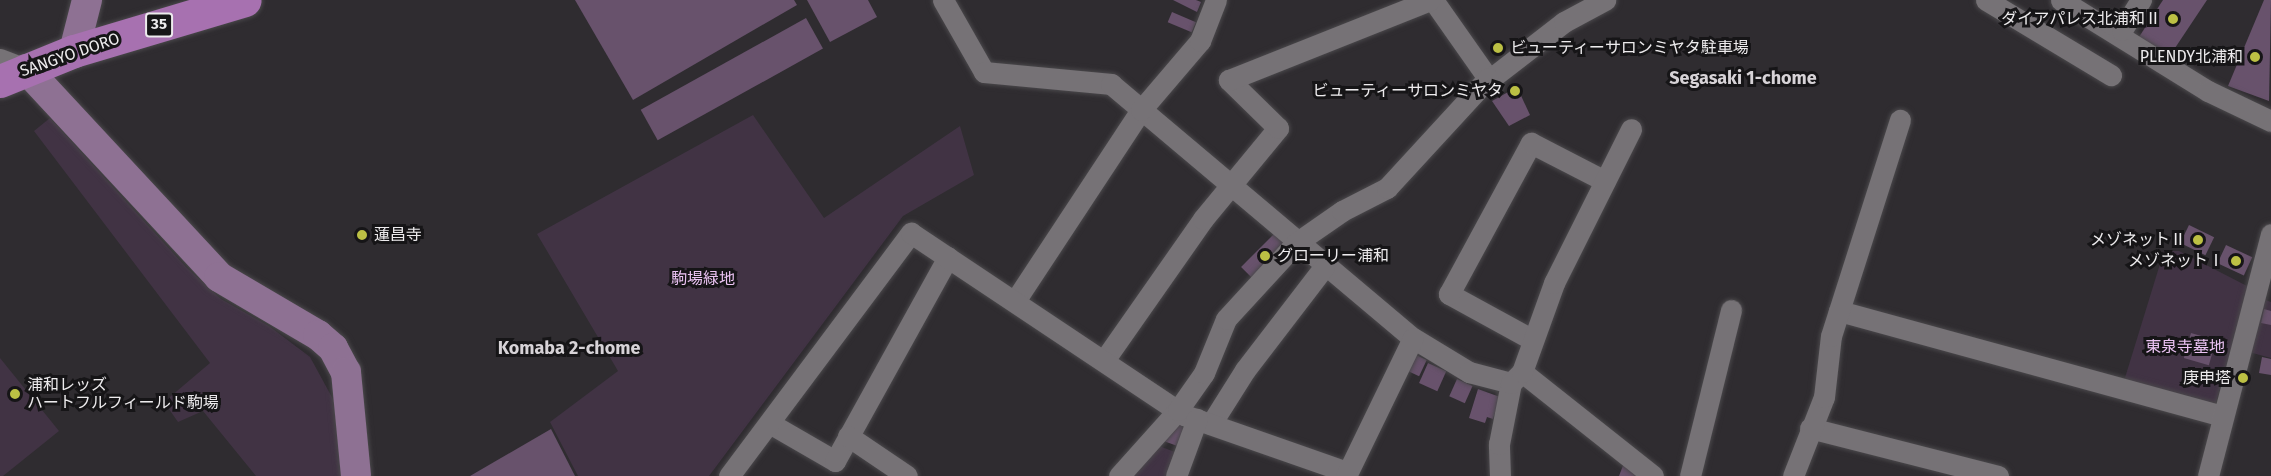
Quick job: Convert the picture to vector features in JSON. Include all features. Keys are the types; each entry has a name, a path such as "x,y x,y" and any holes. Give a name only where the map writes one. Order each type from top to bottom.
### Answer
{"main road":[{"name":"SANGYO DORO","path":"9,70 245,0"}],"street":[{"path":"74,51 87,0"},
{"path":"943,0 984,72 1111,84 1324,267 1413,338 1469,372 1516,378 1653,476"},
{"path":"1015,301 1141,110 1200,41 1216,0"},
{"path":"1105,359 1228,186 1278,128 1229,80 1432,0 1490,80"},
{"path":"2061,0 2208,91 2271,121"},
{"path":"2072,0 2122,30 2141,0"},
{"path":"1992,1 2111,75"},
{"path":"1119,476 1178,410 1204,373 1226,319 1296,243 1342,211 1387,188 1490,80 1564,22 1595,3"},
{"path":"9,70 219,277 318,335 333,348 346,372 356,476"},
{"path":"1792,476 1824,397 1831,336 1900,120"},
{"path":"1500,476 1499,444 1516,378 1554,283 1631,129"},
{"path":"1533,340 1449,294 1531,142 1605,181"},
{"path":"729,476 771,424 911,233 1105,359 1178,410 1204,422 1346,474 1413,338"},
{"path":"2208,476 2223,416 2263,293 2271,234"},
{"path":"771,424 835,460 948,257"},
{"path":"1176,476 1204,422 1324,267"},
{"path":"1689,476 1731,310"},
{"path":"1839,312 2223,416"},
{"path":"1810,428 1998,476"},
{"path":"848,436 904,475"}],"green space":[{"name":"駒場緑地","path":"753,115 824,218 960,126 974,175 903,216 709,476 578,476 550,422 618,371 537,234"},
{"path":"50,118 186,267 221,299 269,326 310,357 334,401 341,476 256,476 203,411 178,422 164,402 210,363 34,131"},
{"name":"東泉寺墓地","path":"2164,251 2179,251 2249,287 2215,406 2124,381"},
{"path":"2260,298 2271,302 2271,358 2245,351"},
{"name":"浦和レッズ ハートフルフィールド駒場","path":"0,358 59,431 3,476 0,476"},
{"path":"1154,444 1180,454 1172,476 1128,476"}],"building":[{"path":"575,0 794,0 797,5 633,100"},
{"path":"807,0 868,0 877,17 830,42"},
{"path":"1173,0 1196,0 1201,2 1197,12"},
{"name":"ダイアパレス北浦和Ⅱ","path":"2163,0 2207,0 2169,57 2139,37"},
{"name":"PLENDY北浦和","path":"2264,0 2271,0 2269,101 2228,86"},
{"path":"1172,12 1196,22 1192,32 1168,22"},
{"path":"806,18 823,49 658,140 641,110"},
{"path":"1517,87 1530,115 1509,126 1492,101"},
{"name":"メゾネットⅡ","path":"2189,225 2214,237 2205,255 2180,243"},
{"name":"グローリー浦和","path":"1275,233 1287,245 1253,279 1241,267"},
{"name":"メゾネットⅠ","path":"2226,245 2252,257 2244,275 2218,263"},
{"path":"2264,309 2271,311 2271,325 2261,323"},
{"path":"2191,333 2216,340 2209,365 2184,358"},
{"path":"1414,354 1427,360 1419,376 1406,370"},
{"path":"2262,357 2271,359 2271,375 2259,373"},
{"path":"1428,363 1446,371 1437,391 1419,383"},
{"path":"1457,379 1473,386 1465,403 1449,396"},
{"path":"1478,389 1500,397 1493,419 1487,417 1485,423 1469,418"},
{"path":"1175,422 1187,426 1180,447 1161,440"},
{"path":"551,429 575,476 470,476"},
{"path":"1624,463 1642,476 1619,476"}],"place":[{"name":"ダイアパレス北浦和Ⅱ","path":"2173,19"},
{"name":"ビューティーサロンミヤタ駐車場","path":"1498,48"},
{"name":"PLENDY北浦和","path":"2255,57"},
{"name":"ビューティーサロンミヤタ","path":"1515,91"},
{"name":"蓮昌寺","path":"362,235"},
{"name":"メゾネットⅡ","path":"2198,240"},
{"name":"グローリー浦和","path":"1265,256"},
{"name":"メゾネットⅠ","path":"2236,261"},
{"name":"庚申塔","path":"2243,378"},
{"name":"浦和レッズ ハートフルフィールド駒場","path":"15,394"}],"district":[{"name":"Segasaki 1-chome","path":"1743,78"},
{"name":"Komaba 2-chome","path":"569,348"}]}
